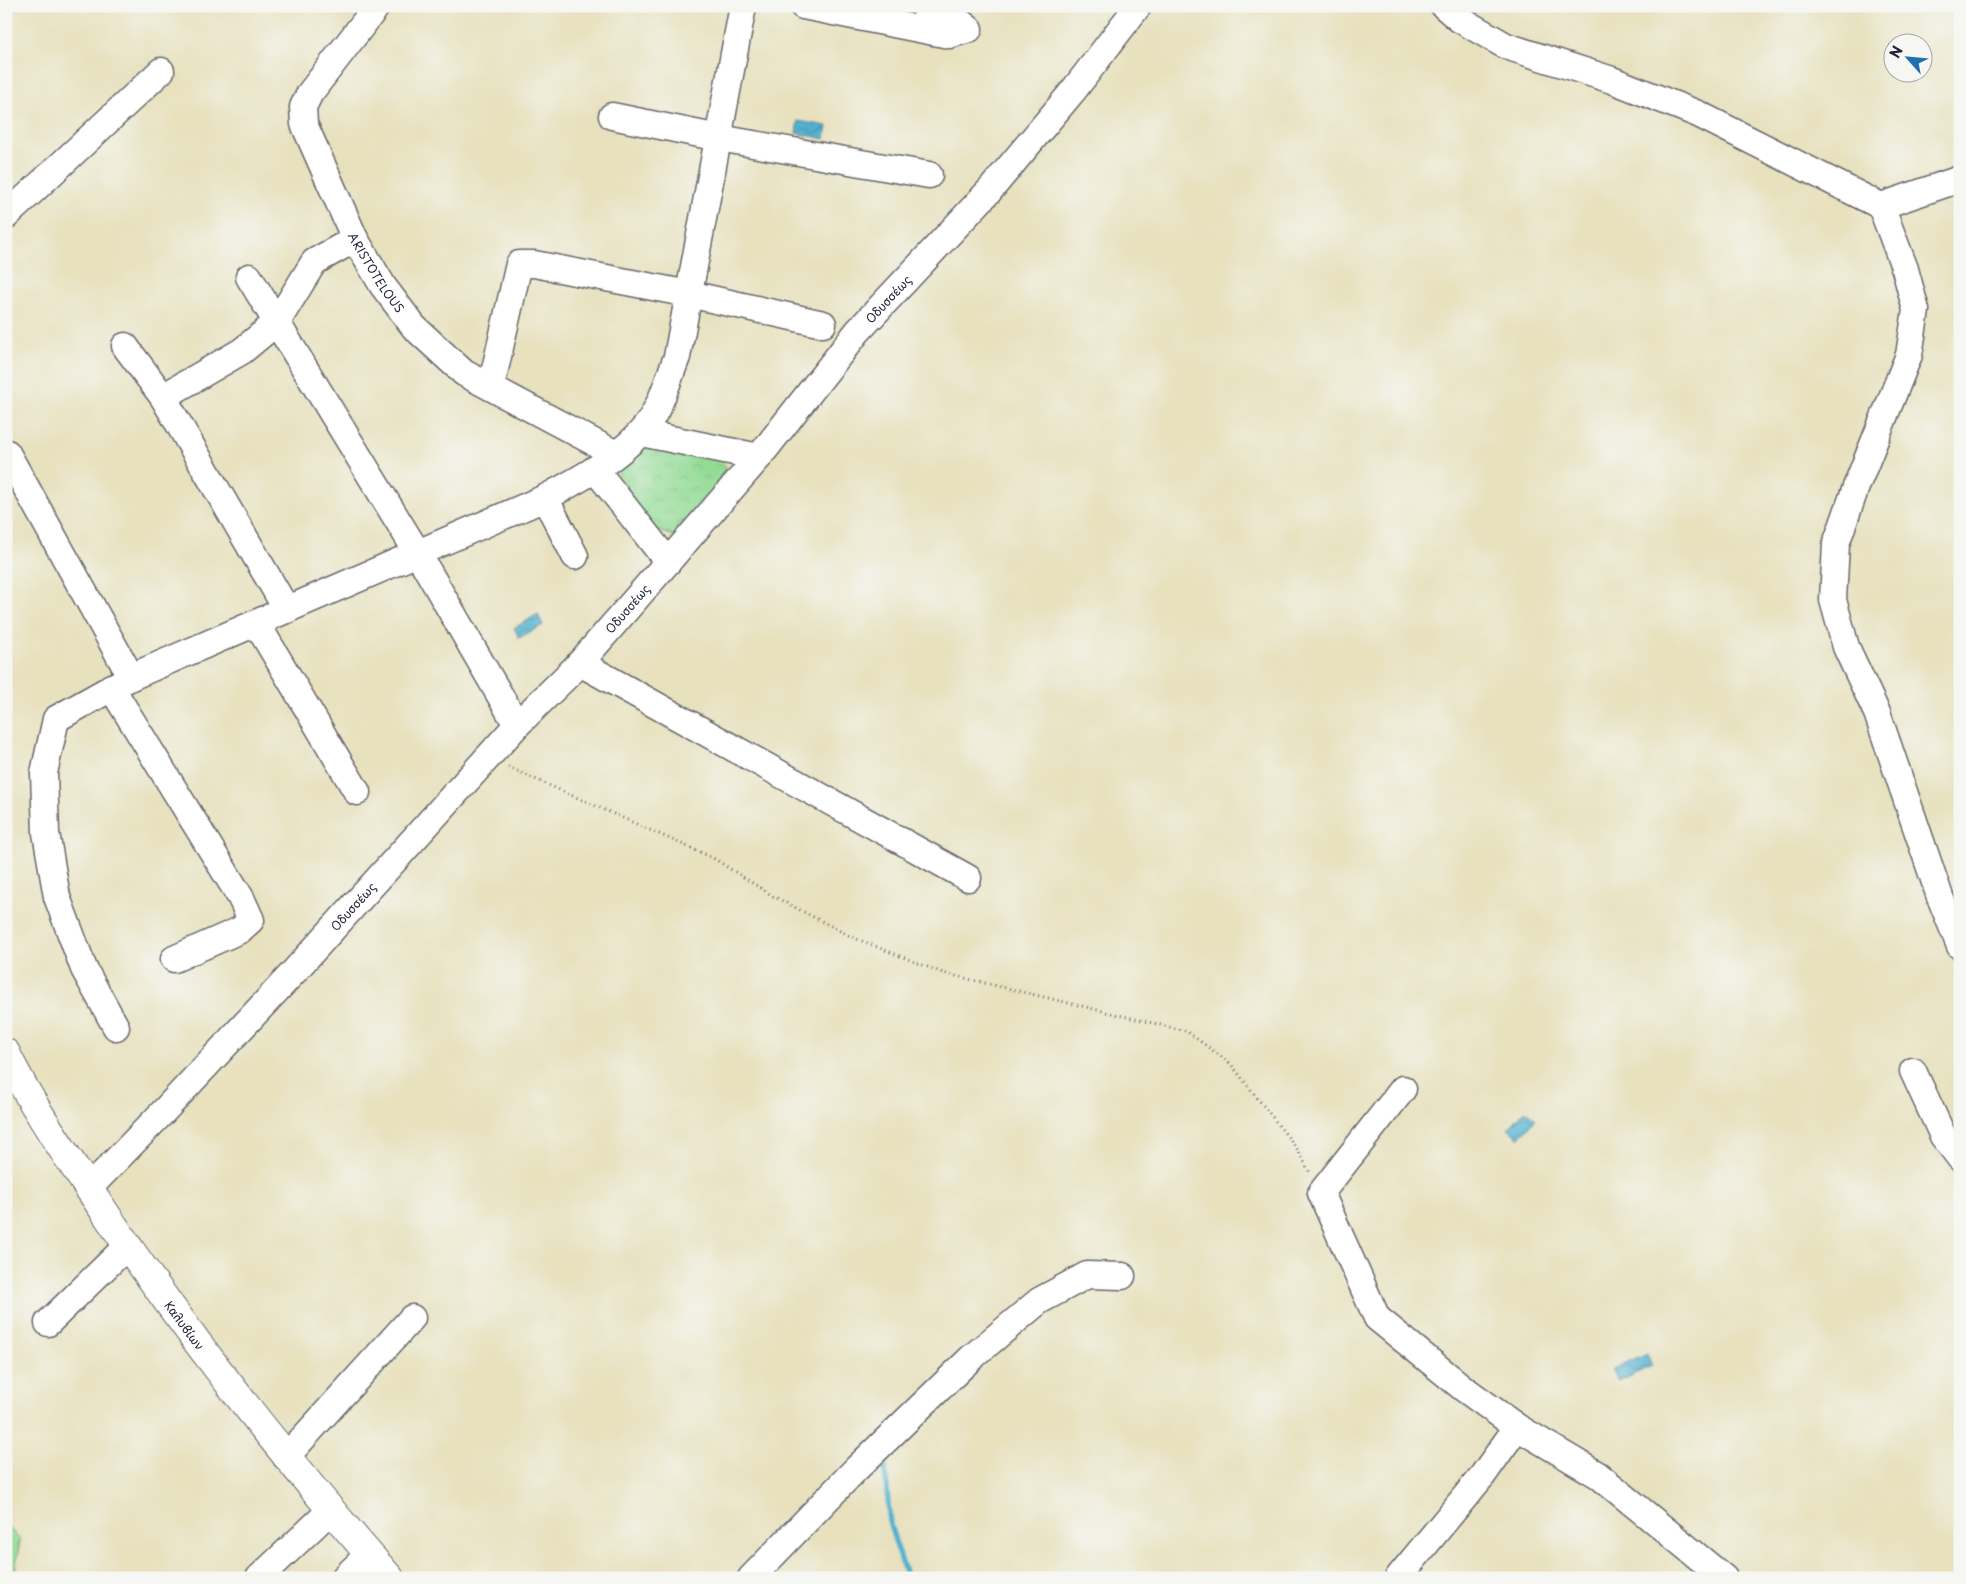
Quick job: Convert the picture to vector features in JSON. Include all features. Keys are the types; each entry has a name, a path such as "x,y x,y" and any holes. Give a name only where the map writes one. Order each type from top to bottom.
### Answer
{"main road":[{"name":"Καλυβίων","path":"6,1053 19,1080 89,1188 199,1346 286,1457 390,1578"}],"street":[{"name":"ARISTOTELOUS","path":"377,6 310,93 303,106 304,124 355,238 383,286 414,327 464,373 616,454"},
{"path":"116,1026 84,969 57,897 46,833 44,774 56,719 121,682 545,498 595,470 641,433 655,412 677,357 743,6"},
{"path":"803,6 949,35 969,29 946,11 924,6"},
{"name":"Οδυσσέως","path":"89,1188 278,990 489,759 517,725 580,663 759,456 858,331 991,189 1073,90 1138,6"},
{"path":"1444,6 1459,19 1506,46 1612,80 1698,114 1881,206 1905,269 1916,310 1909,355 1856,487 1836,544 1833,600 1846,647 1877,713 1936,888 1960,946"},
{"path":"6,216 161,71"},
{"path":"612,116 719,138 929,175"},
{"path":"1881,206 1960,179"},
{"path":"163,397 242,351 277,322 314,262 355,238"},
{"path":"492,388 519,264 534,264 689,294 823,324"},
{"path":"249,277 417,552 517,725"},
{"path":"125,346 163,397 286,610"},
{"path":"641,433 759,456"},
{"path":"7,453 121,682 241,898 251,920 240,930 174,959"},
{"path":"595,470 668,562"},
{"path":"545,498 575,556"},
{"path":"257,624 357,792"},
{"path":"580,663 968,878"},
{"path":"1914,1071 1943,1136 1960,1158"},
{"path":"1403,1089 1321,1193 1377,1318 1463,1388 1517,1426 1598,1475 1724,1578"},
{"path":"48,1323 128,1245"},
{"path":"752,1578 856,1469 971,1358 1039,1301 1087,1275 1122,1276"},
{"path":"286,1457 412,1318"},
{"path":"1398,1578 1483,1474 1517,1426"},
{"path":"259,1578 331,1510"},
{"path":"344,1578 369,1554"}],"path":[{"path":"489,759 713,858 773,896 852,937 906,960 952,975 1186,1031 1230,1063 1298,1150 1321,1193"}],"green space":[{"path":"647,443 719,456 732,476 677,537 652,529 615,468"},
{"path":"6,1525 20,1540 14,1578 6,1578"}],"water":[{"path":"798,121 827,126 825,139 796,133"},
{"path":"538,614 543,625 519,638 514,628"},
{"path":"1525,1110 1536,1119 1519,1138 1508,1129"},
{"path":"1647,1353 1652,1366 1618,1382 1612,1369"}],"waterway":[{"path":"885,1467 890,1525 907,1578"}]}
